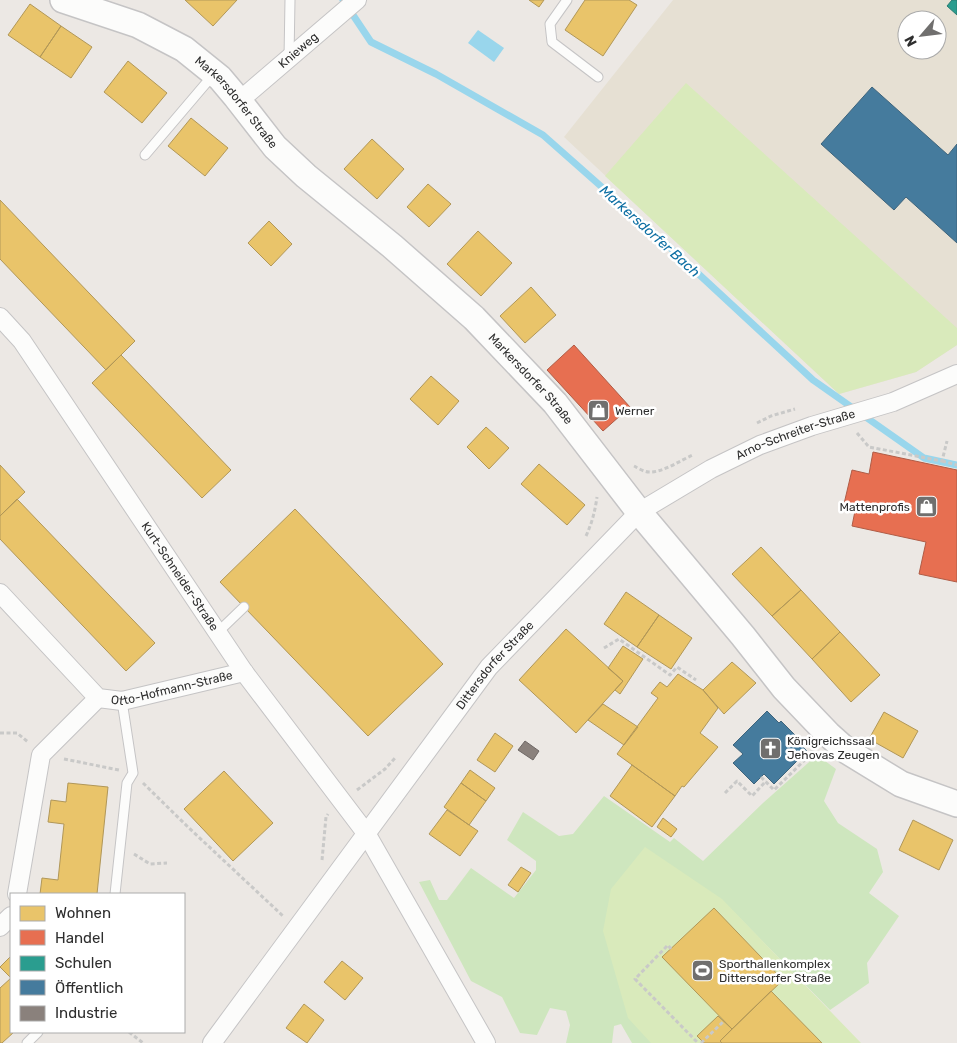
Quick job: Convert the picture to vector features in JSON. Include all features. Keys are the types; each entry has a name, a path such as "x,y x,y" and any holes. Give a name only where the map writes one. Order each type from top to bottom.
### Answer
{"street":[{"name":"Markersdorfer Straße","path":"69,1 138,25 184,49 220,78 275,147 306,176 392,246 474,318 555,403 639,512 707,592 784,688 828,734 847,751 901,784 957,804"},
{"name":"Knieweg","path":"239,101 357,1"},
{"name":"Kurt-Schneider-Straße","path":"0,317 22,341 244,672 366,832"},
{"name":"Arno-Schreiter-Straße","path":"639,512 711,469 760,446 812,426 893,402 957,374"},
{"name":"Dittersdorfer Straße","path":"212,1043 366,832 490,667 639,512"},
{"name":"Otto-Hofmann-Straße","path":"0,593 98,698 122,701 244,672"},
{"name":"Otto-Hofmann-Straße","path":"42,755 98,698"},
{"path":"17,893 42,755"},
{"path":"366,832 486,1043"},
{"path":"0,927 10,917"}],"lane":[{"path":"289,58 290,0"},
{"path":"567,0 550,24 552,42 598,77"},
{"path":"145,155 214,74"},
{"path":"218,632 244,607"},
{"path":"115,893 128,783 133,773 122,701"},
{"path":"27,1043 37,1033"}],"path":[{"path":"845,416 868,448 957,465"},
{"path":"942,461 947,440"},
{"path":"604,648 619,639 670,675 676,666 696,680"},
{"path":"0,733 18,733 42,755 133,773 189,828 297,928"},
{"path":"761,777 774,790 812,753 812,749 816,744"},
{"path":"725,794 737,781 752,796 766,782"},
{"path":"120,845 150,864 167,863"},
{"path":"671,949 668,945 635,979 699,1043 724,1021"},
{"path":"130,1033 143,1043"}],"shaded area":[{"path":"673,0 957,0 957,345 916,372 839,394 564,137"}],"green space":[{"path":"686,83 957,328 957,345 916,372 839,394 605,176"},
{"path":"817,755 836,769 824,801 838,823 877,849 883,872 869,893 899,916 867,963 869,983 830,1010 722,900 680,1043 632,1043 621,1024 614,1026 612,1043 566,1043 570,1025 566,1011 550,1008 537,1035 520,1033 502,997 471,981 419,882 430,880 439,900 447,900 471,868 514,898 536,870 536,861 507,840 523,812 559,836 573,834 604,796 670,842 674,838 703,861 763,803"},
{"name":"Sporthallenkomplex Dittersdorfer Straße","path":"645,847 722,899 861,1043 651,1043 628,1018 603,931 611,889"}],"water":[{"path":"478,30 504,48 494,62 468,43"}],"building: Wohnen":[{"path":"185,0 237,0 213,26"},
{"path":"529,0 544,0 539,7"},
{"path":"585,0 629,0 637,5 603,56 565,30"},
{"path":"30,4 61,26 40,57 8,35"},
{"path":"61,26 92,47 71,78 40,57"},
{"path":"128,61 167,93 142,123 104,92"},
{"path":"191,118 228,148 205,176 168,146"},
{"path":"372,139 404,169 377,199 344,169"},
{"path":"428,184 451,204 429,227 407,207"},
{"path":"0,200 135,341 106,370 0,259"},
{"path":"269,221 292,244 271,266 248,243"},
{"path":"478,231 512,263 481,296 447,264"},
{"path":"531,287 556,315 525,343 500,316"},
{"path":"121,355 231,470 202,498 92,383"},
{"path":"431,376 459,401 438,425 410,399"},
{"path":"486,427 509,448 489,469 467,447"},
{"path":"539,464 585,505 567,525 521,484"},
{"path":"0,465 25,492 0,516"},
{"path":"17,499 155,643 126,671 0,539 0,516"},
{"path":"295,509 443,664 368,736 220,582"},
{"path":"761,547 801,590 772,616 732,574"},
{"path":"801,590 840,632 812,659 772,616"},
{"path":"626,592 659,615 637,647 604,624"},
{"path":"659,615 692,638 671,669 637,647"},
{"path":"566,629 623,681 576,733 519,680"},
{"path":"840,632 880,675 851,702 812,659"},
{"path":"623,646 643,659 620,694 615,690 623,681 608,668"},
{"path":"732,662 756,683 724,714 703,690"},
{"path":"678,674 703,690 718,708 700,733 718,747 675,796 617,754 658,698 651,693 660,682 667,687"},
{"path":"603,704 638,727 624,745 588,720"},
{"path":"884,712 918,731 903,758 869,739"},
{"path":"495,733 513,746 495,772 477,760"},
{"path":"632,765 675,796 652,827 610,796"},
{"path":"470,770 495,788 486,801 461,783"},
{"path":"224,771 273,823 233,861 184,809"},
{"path":"68,783 108,787 97,893 40,893 42,878 58,880 64,824 48,822 51,800 66,802"},
{"path":"461,783 486,801 469,825 444,807"},
{"path":"447,810 478,831 460,856 429,834"},
{"path":"663,818 677,829 671,837 657,827"},
{"path":"913,820 953,840 939,870 899,850"},
{"path":"521,867 531,873 518,892 508,885"},
{"path":"714,908 783,980 732,1029 662,957"},
{"path":"10,957 10,977 0,967"},
{"path":"342,961 363,978 345,1000 324,982"},
{"path":"10,979 10,1033 13,1033 2,1043 0,1043 0,988"},
{"path":"771,991 822,1043 722,1043 720,1041"},
{"path":"304,1004 324,1020 307,1043 286,1028"},
{"path":"718,1016 732,1029 720,1041 722,1043 704,1043 697,1036"}],"building: Handel":[{"path":"574,345 630,407 603,431 547,370"},
{"path":"873,452 957,470 957,582 919,574 926,542 852,526 855,511 843,508 852,470 869,474"}],"building: Schulen":[{"path":"952,0 957,0 957,15 947,6"}],"building: Öffentlich":[{"path":"872,87 948,155 957,144 957,243 906,197 894,210 821,144"},
{"name":"Königreichssaal Jehovas Zeugen","path":"767,711 779,723 781,721 797,737 795,739 807,751 774,784 764,774 754,784 733,763 743,754 733,745"}],"building: Industrie":[{"path":"525,741 539,751 533,760 518,750"}],"waterway":[{"name":"Markersdorfer Bach","path":"343,0 371,42 436,74 543,135 664,242 813,380 924,458 957,465"}],"place":[{"name":"Werner","path":"599,411"},
{"name":"Mattenprofis","path":"926,507"},
{"name":"Königreichssaal Jehovas Zeugen","path":"771,748"},
{"name":"Sporthallenkomplex Dittersdorfer Straße","path":"703,971"}]}
